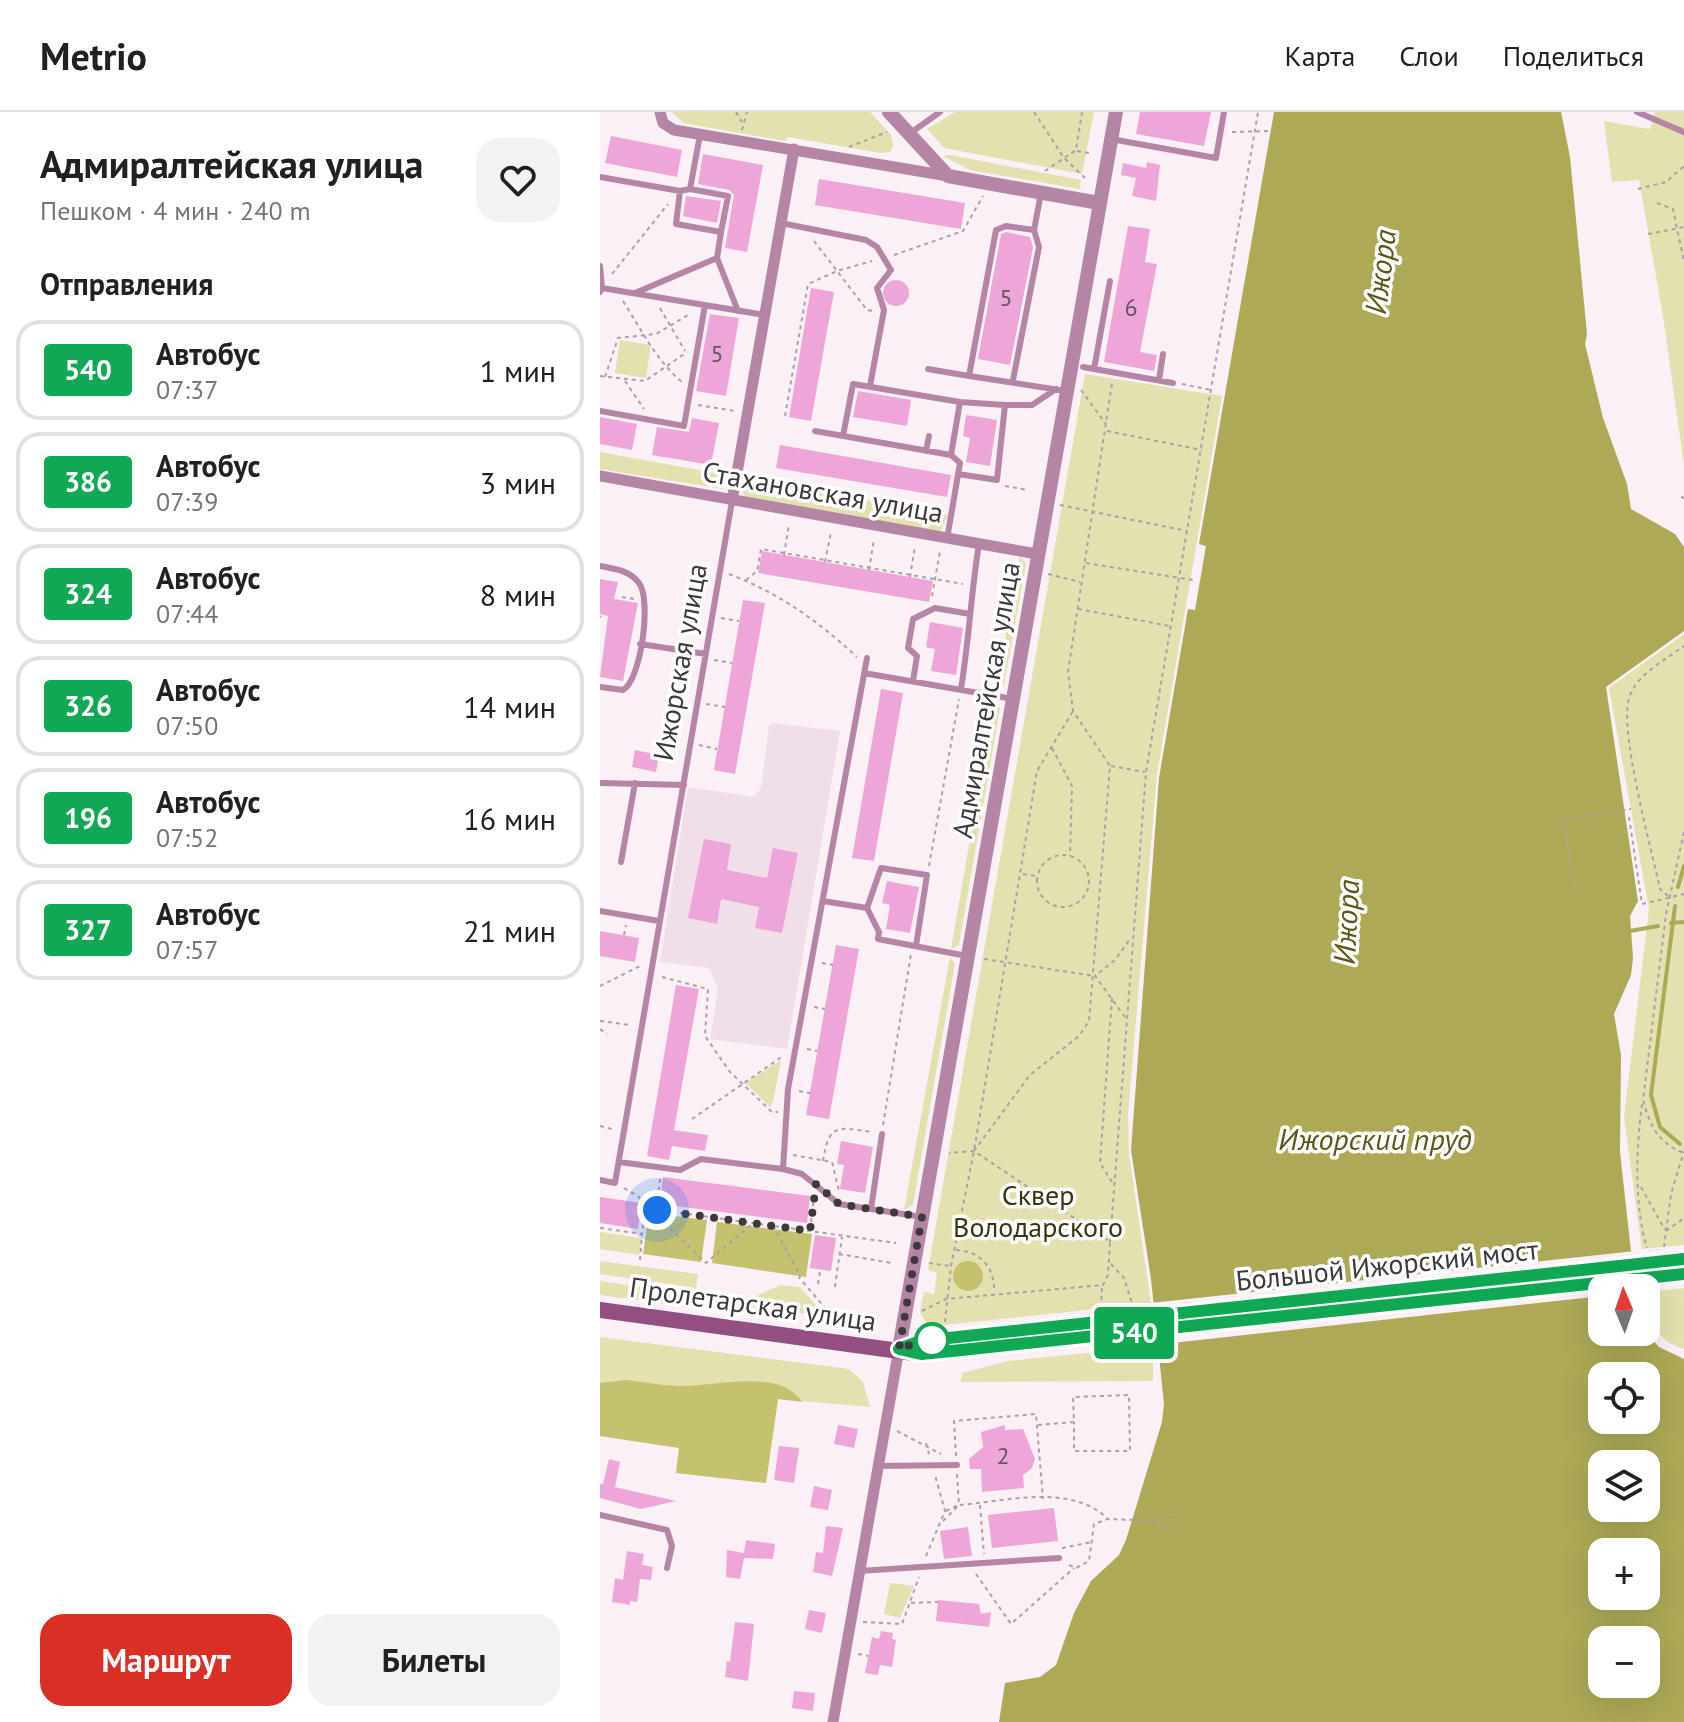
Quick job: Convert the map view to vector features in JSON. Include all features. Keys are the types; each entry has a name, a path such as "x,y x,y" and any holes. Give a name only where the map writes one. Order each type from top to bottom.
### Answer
{"main road":[{"path":"1645,1265 1684,1259"},
{"path":"1645,1265 1684,1274"},
{"name":"Большой Ижорский мост","path":"1136,1320 1645,1265"},
{"name":"Пролетарская улица","path":"600,1310 931,1353 1136,1320"}],"street":[{"path":"660,112 663,123 674,130 1099,203"},
{"path":"889,112 948,176"},
{"name":"Адмиралтейская улица","path":"833,1722 922,1217 973,957 1037,554 1116,112"},
{"name":"Ижорская улица","path":"732,501 794,149"},
{"name":"Стахановская улица","path":"600,476 1037,554"}],"lane":[{"path":"909,134 940,112"},
{"path":"1111,139 1216,158 1224,112"},
{"path":"1637,112 1684,132"},
{"path":"690,189 700,135"},
{"path":"600,177 728,196 717,258 738,311"},
{"path":"680,191 676,224 721,232"},
{"path":"1013,380 1039,247 1034,230 1041,193"},
{"path":"781,223 866,240 877,247 891,270 877,288 883,314 870,386"},
{"path":"969,376 996,230 1006,226 1034,230"},
{"path":"635,293 717,258"},
{"path":"600,266 601,290 765,315"},
{"path":"1094,369 1110,281"},
{"path":"600,411 684,426 705,305"},
{"path":"1159,380 1163,354"},
{"path":"1083,367 1173,383"},
{"path":"928,369 1067,389"},
{"path":"843,436 853,384 960,402 1005,405 1032,405 1067,389"},
{"path":"951,455 960,402"},
{"path":"958,474 997,480 1005,405"},
{"path":"815,431 951,455 960,463 945,539"},
{"path":"926,451 929,436"},
{"name":"Ижорская улица","path":"615,1183 732,501"},
{"path":"961,689 972,622 972,585 979,544"},
{"path":"600,566 631,575 644,592 647,602 629,686 615,690 600,687"},
{"path":"913,681 917,656 908,648 913,619 930,609 970,614"},
{"path":"640,644 706,654"},
{"path":"783,1169 786,1113 796,1047 866,661"},
{"path":"864,673 1013,699"},
{"path":"600,783 684,785"},
{"path":"621,862 635,783"},
{"path":"867,908 881,868 927,875 916,946"},
{"path":"823,901 867,908 873,914 878,939 973,957"},
{"path":"600,911 659,921"},
{"path":"871,1209 882,1134"},
{"path":"619,1162 680,1170 701,1159 783,1169 802,1174 842,1204 922,1217"},
{"path":"600,1180 615,1183"},
{"path":"878,1466 957,1465"},
{"path":"600,1515 667,1530 672,1546 667,1568"},
{"path":"859,1571 1059,1558"}],"path":[{"path":"736,112 743,125"},
{"path":"741,142 747,112"},
{"path":"1034,112 1064,158 1085,178"},
{"path":"1076,150 1082,112"},
{"path":"1101,1312 1103,1285 1110,1263 1113,1183 1146,772 1258,112"},
{"path":"1221,133 1255,129 1271,131"},
{"path":"844,148 890,130"},
{"path":"1045,171 1076,150 1089,153"},
{"path":"1638,189 1666,182 1684,166"},
{"path":"601,290 680,191"},
{"path":"785,416 808,284 837,271 963,231 983,195"},
{"path":"1657,203 1673,209 1684,262"},
{"path":"802,227 867,310 883,314"},
{"path":"1648,234 1684,227"},
{"path":"616,290 664,367 691,387"},
{"path":"600,376 645,381 686,352 654,296"},
{"path":"605,377 618,338 646,336 671,326 705,305"},
{"path":"974,1151 1030,1075 1085,1029 1095,976 1110,766 1073,711 1068,672 1113,372"},
{"path":"624,380 648,420"},
{"path":"1173,383 1213,390"},
{"path":"1067,389 1107,425"},
{"path":"688,403 740,412"},
{"path":"1106,431 1202,450"},
{"path":"997,480 1002,486 1028,490"},
{"path":"1059,505 1187,531"},
{"path":"784,554 791,511"},
{"path":"825,561 833,519"},
{"path":"870,568 875,526"},
{"path":"911,575 916,534"},
{"path":"930,609 945,539"},
{"path":"746,580 757,571 761,549 972,585"},
{"path":"1085,563 1193,580"},
{"path":"720,571 787,600 866,661"},
{"path":"1046,573 1081,583"},
{"path":"1077,608 1171,626"},
{"path":"1669,897 1660,889 1626,717 1635,685 1684,646"},
{"path":"927,875 961,689"},
{"path":"945,1327 951,1266 974,1151 1037,771 1073,711"},
{"path":"1052,747 1072,786 1070,857"},
{"path":"1110,766 1146,772"},
{"path":"1574,888 1563,820 1631,809"},
{"path":"1629,817 1642,904 1684,894"},
{"path":"1645,1265 1639,1126 1669,897 1684,832"},
{"path":"1053,857 1070,857 1088,873 1087,890 1077,903 1061,907 1045,900 1037,885 1038,876 1053,857"},
{"path":"1021,874 1038,876"},
{"path":"1087,890 1100,892"},
{"path":"1095,976 1115,960 1132,937"},
{"path":"823,1161 827,1137 833,1131 847,1129 882,1134 912,952 916,946"},
{"path":"973,957 1095,976 1126,1018"},
{"path":"600,986 645,963 664,978 695,983 708,989 705,1036 742,1083 772,1112 786,1113"},
{"path":"1112,998 1100,1163 1113,1183"},
{"path":"804,1005 825,1009"},
{"path":"600,1021 635,1025"},
{"path":"600,1029 607,1034"},
{"path":"692,1119 796,1047 817,1051"},
{"path":"1643,1100 1653,1129 1661,1140 1684,1153 1671,1194 1663,1252"},
{"path":"600,1126 616,1130"},
{"path":"945,1153 974,1151 1110,1242"},
{"path":"784,1154 832,1162 842,1204"},
{"path":"661,1167 656,1215 706,1263 753,1223"},
{"path":"615,1183 639,1197 645,1208 640,1260"},
{"path":"810,1231 816,1184"},
{"path":"1640,1186 1666,1231"},
{"path":"645,1208 896,1243"},
{"path":"1666,1231 1684,1218"},
{"path":"773,1226 801,1282 837,1322"},
{"path":"600,1228 642,1234"},
{"path":"835,1287 842,1236"},
{"path":"954,1250 966,1251 985,1262 995,1282 994,1293"},
{"path":"839,1254 892,1263"},
{"path":"929,1263 951,1266"},
{"path":"1110,1263 1124,1278 1136,1320"},
{"path":"818,1284 820,1271"},
{"path":"917,1313 946,1299 1103,1285"},
{"path":"741,1309 743,1298"},
{"path":"1129,1395 1130,1451 1074,1451 1074,1422 1073,1397 1129,1395"},
{"path":"940,1524 959,1505 954,1421 1036,1414 1043,1499"},
{"path":"1037,1425 1074,1422"},
{"path":"885,1427 926,1443 957,1465"},
{"path":"851,1620 902,1624 945,1511 926,1443"},
{"path":"945,1511 959,1505 980,1503 1043,1499 1085,1501 1108,1519"},
{"path":"980,1503 985,1563"},
{"path":"1175,1527 1159,1526 1159,1521 1160,1515 1176,1515"},
{"path":"969,1564 1011,1624 1075,1567 1089,1561 1094,1524 1108,1519 1159,1521"},
{"path":"1075,1567 1059,1558 1063,1546 1092,1542"},
{"path":"910,1603 938,1602"}],"shaded area":[{"path":"769,725 840,731 787,1049 710,1039 718,989 709,968 660,962 688,787 754,797 761,788"},
{"path":"649,1213 707,1220 701,1262 643,1254"},
{"path":"717,1222 812,1234 806,1277 712,1263"},
{"path":"968,1261 979,1265 983,1276 979,1287 968,1291 957,1287 953,1276 957,1265"},
{"path":"626,1380 682,1386 764,1382 779,1385 802,1402 778,1399 766,1483 676,1473 679,1448 600,1436 600,1383"}],"green space":[{"path":"672,112 870,112 891,135 893,146 890,152 880,153 788,137 785,141 683,123"},
{"path":"955,112 1094,112 1082,174 944,148 927,129"},
{"path":"1655,112 1684,112 1684,465 1663,316 1639,180 1612,182 1604,121 1650,129"},
{"path":"943,156 1081,180 1080,189 970,170"},
{"path":"620,340 651,345 646,378 615,373"},
{"name":"Сквер Володарского","path":"1085,374 1222,396 1157,774 1128,1115 1129,1154 1151,1303 935,1326 927,1324 920,1312 924,1292 934,1294 937,1273 928,1270"},
{"path":"600,452 726,475 723,489 600,469"},
{"path":"740,478 948,515 940,532 744,497"},
{"path":"1020,556 1026,564 1004,685 996,690"},
{"path":"1684,634 1684,1245 1642,1249 1624,1117 1649,909 1609,688"},
{"path":"994,701 1000,708 959,945 951,949"},
{"path":"950,957 955,964 913,1205 904,1210"},
{"path":"781,1060 773,1102 770,1107 745,1083"},
{"path":"600,1232 642,1238 639,1255 600,1249"},
{"path":"600,1261 698,1274 696,1288 600,1274"},
{"path":"600,1281 696,1295 695,1308 600,1295"},
{"path":"780,1285 800,1287 826,1317 748,1306 748,1300"},
{"path":"1684,1288 1684,1349 1674,1346 1660,1334 1660,1291"},
{"path":"600,1337 849,1369 863,1382 870,1407 778,1399 766,1483 676,1473 679,1448 600,1436"},
{"path":"1153,1346 1153,1381 961,1382 962,1373 1008,1361"},
{"path":"890,1583 914,1586 900,1618 884,1614"}],"water":[{"name":"Ижорский пруд","path":"1274,112 1561,112 1570,157 1587,334 1585,344 1603,418 1627,484 1631,509 1675,534 1684,547 1684,631 1606,687 1638,901 1630,916 1631,975 1614,1014 1621,1055 1620,1152 1633,1274 1588,1274 1588,1346 1658,1346 1684,1359 1684,1722 999,1722 1005,1683 1040,1677 1056,1665 1074,1613 1091,1581 1119,1555 1162,1422 1164,1404 1151,1279 1131,1150 1159,778 1188,609 1195,610 1206,546 1199,544"}],"pier":[{"path":"1635,1251 1637,1274 1588,1274 1588,1298 1154,1345 1150,1303"}],"building":[{"path":"1140,112 1211,112 1204,146 1136,134"},
{"path":"611,136 682,150 677,177 605,163"},
{"path":"703,154 763,165 747,252 725,248 734,195 729,190 698,184"},
{"path":"1147,162 1160,165 1156,201 1132,196 1136,178 1121,175 1123,163 1146,168"},
{"path":"819,179 965,203 961,229 815,205"},
{"path":"686,196 721,201 717,223 683,216"},
{"path":"1128,226 1150,229 1145,262 1157,264 1140,352 1157,355 1154,371 1104,362"},
{"path":"1006,232 1030,237 1033,247 1010,365 978,359 1001,234"},
{"path":"896,280 905,284 909,293 905,302 896,306 887,302 883,293 887,284"},
{"path":"811,288 834,292 811,421 789,417"},
{"path":"710,314 739,318 726,396 696,391"},
{"path":"858,391 911,400 907,426 853,417"},
{"path":"966,415 997,420 990,466 966,462 970,438 963,436"},
{"path":"600,417 637,424 632,450 600,444"},
{"path":"692,418 719,423 711,465 652,455 657,427 689,432"},
{"path":"780,445 951,475 947,497 776,468"},
{"path":"762,551 933,581 929,602 758,573"},
{"path":"600,579 618,582 614,599 638,603 623,681 600,677 608,616 600,614"},
{"path":"743,600 765,603 735,774 714,770"},
{"path":"930,622 963,628 956,675 931,671 935,649 926,647"},
{"path":"881,689 903,693 874,861 852,858"},
{"path":"635,750 659,755 656,772 632,767"},
{"path":"704,839 731,844 727,870 767,878 773,848 798,853 782,933 755,928 759,907 721,899 717,924 688,918"},
{"path":"887,881 919,887 910,933 886,929 890,905 882,903"},
{"path":"600,931 639,938 635,962 600,956"},
{"path":"836,945 859,949 829,1119 806,1115"},
{"path":"676,985 699,989 674,1130 708,1135 705,1151 672,1146 669,1160 647,1156"},
{"path":"841,1141 873,1147 865,1193 840,1189 844,1165 837,1164"},
{"path":"663,1177 810,1196 807,1223 660,1204"},
{"path":"600,1197 642,1203 638,1229 600,1223"},
{"path":"815,1235 836,1238 831,1271 810,1268"},
{"path":"838,1425 858,1429 854,1448 834,1444"},
{"path":"1005,1425 1005,1430 1023,1429 1035,1459 1032,1468 1023,1475 1024,1488 982,1492 981,1469 970,1469 969,1459 983,1447 981,1432"},
{"path":"779,1446 799,1448 794,1483 774,1480"},
{"path":"609,1459 620,1462 615,1487 676,1501 641,1509 600,1498 600,1484 603,1484"},
{"path":"814,1486 832,1490 828,1510 810,1507"},
{"path":"1054,1508 1058,1541 992,1548 988,1515"},
{"path":"826,1526 843,1528 832,1576 813,1572 816,1552 823,1553"},
{"path":"968,1527 972,1556 944,1559 940,1531"},
{"path":"746,1540 775,1544 773,1559 744,1558 740,1579 726,1577 727,1550 744,1553"},
{"path":"627,1551 644,1554 642,1565 653,1567 651,1580 640,1579 637,1602 630,1601 630,1605 612,1602 615,1578 623,1580"},
{"path":"938,1600 979,1604 981,1614 991,1612 989,1627 936,1621"},
{"path":"809,1610 826,1613 822,1633 805,1629"},
{"path":"735,1622 754,1624 748,1681 725,1677"},
{"path":"881,1631 893,1633 892,1639 896,1640 892,1667 880,1665 878,1675 865,1673 872,1637 879,1639"},
{"path":"794,1691 815,1693 813,1711 792,1708"}],"waterway":[{"path":"1678,887 1684,866"},
{"path":"1675,906 1651,1095 1660,1127 1680,1144"},
{"path":"1671,923 1684,922"},
{"path":"1630,931 1658,926"}],"bus line":[{"name":"540","path":"1684,1259 921,1341 899,1349 921,1354 1684,1274"}],"route":[{"path":"657,1210 810,1231 816,1184 839,1204 922,1217 899,1349 921,1341 939,1340 932,1340"}],"water label":[{"name":"Ижора","path":"1381,272"},
{"name":"Ижора","path":"1347,922"}]}
